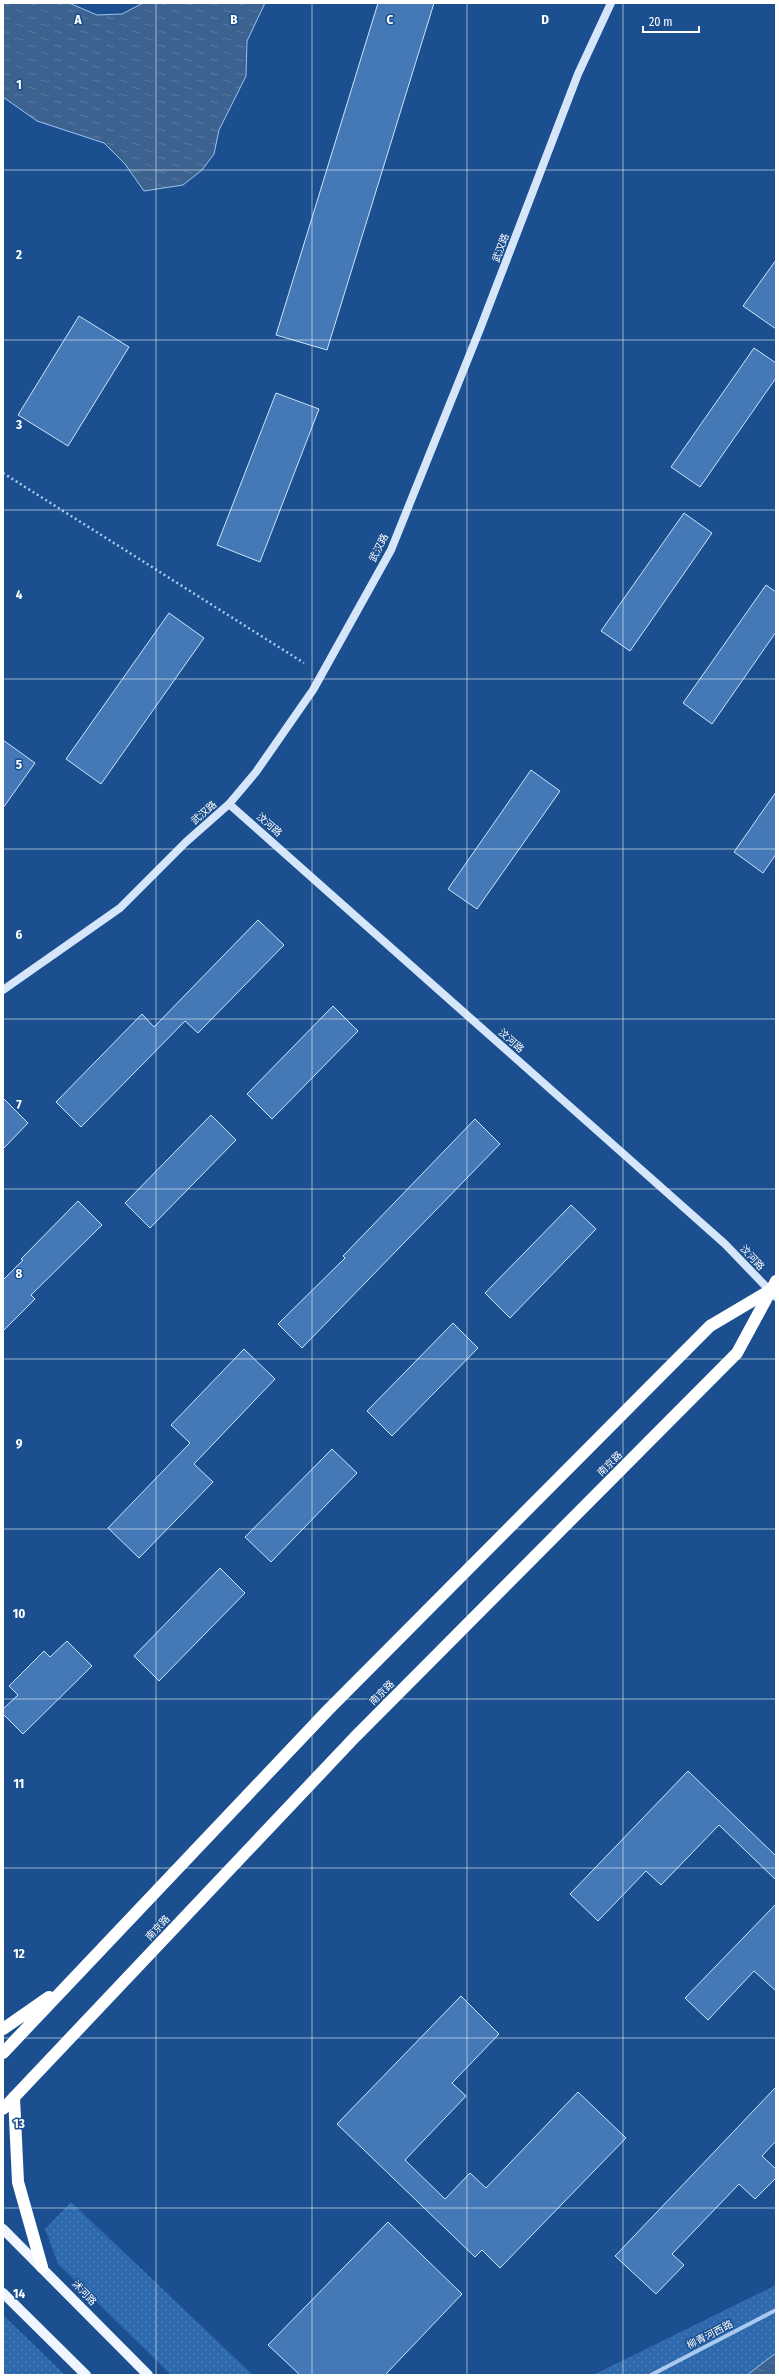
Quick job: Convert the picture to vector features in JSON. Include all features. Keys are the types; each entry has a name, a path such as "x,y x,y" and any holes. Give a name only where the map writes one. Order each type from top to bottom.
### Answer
{"highway":[{"path":"3,2053 328,1710 710,1326 774,1289"},
{"name":"南京路","path":"3,2109 355,1737 737,1353 774,1289"},
{"path":"3,2029 69,1984"},
{"path":"14,2097 18,2182 42,2267"}],"main road":[{"name":"沭河路","path":"3,2229 148,2375"},
{"path":"3,2293 86,2375"}],"street":[{"name":"武汉路","path":"3,990 120,908 186,842 229,804 256,772 313,690 391,550 480,329 578,74 611,3"},
{"name":"汶河路","path":"229,804 774,1289"},
{"name":"柳青河西路","path":"651,2375 776,2310"}],"path":[{"path":"3,473 304,663"}],"shaded area":[{"path":"71,2202 253,2375 171,2375 58,2264 45,2229"},
{"path":"776,2285 776,2375 593,2375"},
{"path":"3,2315 65,2375 3,2375"}],"water":[{"path":"3,3 69,3 97,15 122,14 143,3 265,3 247,41 246,76 219,130 214,154 202,170 183,185 144,191 125,164 104,143 37,121 3,97"},
{"path":"776,2353 776,2375 747,2375"}],"building":[{"path":"378,3 434,3 327,350 276,335"},
{"path":"776,260 776,329 743,306"},
{"path":"79,316 129,347 68,446 18,415"},
{"path":"754,348 776,363 776,378 700,487 671,467"},
{"path":"276,393 319,409 260,562 217,545"},
{"path":"684,513 712,533 630,651 601,631"},
{"path":"766,585 776,592 776,632 712,724 683,703"},
{"path":"169,613 204,638 101,784 66,759"},
{"path":"3,740 35,763 3,808"},
{"path":"531,770 560,791 477,909 448,889"},
{"path":"776,792 776,854 763,873 734,852"},
{"path":"258,920 284,945 198,1033 185,1021 81,1127 56,1102 142,1014 154,1027"},
{"path":"333,1006 358,1031 272,1119 247,1094"},
{"path":"3,1098 28,1123 3,1149"},
{"path":"211,1115 236,1140 150,1228 125,1203"},
{"path":"475,1119 500,1144 302,1348 278,1324 345,1258 343,1256"},
{"path":"78,1201 102,1225 31,1295 35,1299 3,1331 3,1280 23,1260 21,1259"},
{"path":"571,1205 596,1229 510,1318 485,1293"},
{"path":"453,1323 478,1348 392,1436 367,1411"},
{"path":"244,1349 275,1379 194,1464 213,1482 139,1558 108,1528 190,1443 171,1425"},
{"path":"332,1449 357,1473 271,1562 245,1537"},
{"path":"220,1568 245,1593 159,1681 134,1656"},
{"path":"67,1641 92,1666 23,1734 3,1714 3,1709 18,1695 9,1686 44,1651 50,1657"},
{"path":"688,1771 776,1856 776,1880 719,1825 661,1885 646,1871 598,1921 570,1894"},
{"path":"776,1904 776,1991 754,1971 708,2020 685,1998"},
{"path":"461,1996 499,2034 452,2083 466,2096 405,2160 445,2199 470,2173 486,2188 578,2092 626,2138 500,2268 482,2250 475,2257 337,2124"},
{"path":"776,2087 776,2141 762,2156 776,2169 776,2178 755,2199 739,2184 672,2254 684,2265 656,2294 615,2256"},
{"path":"388,2222 462,2294 385,2375 300,2375 268,2345"}]}
